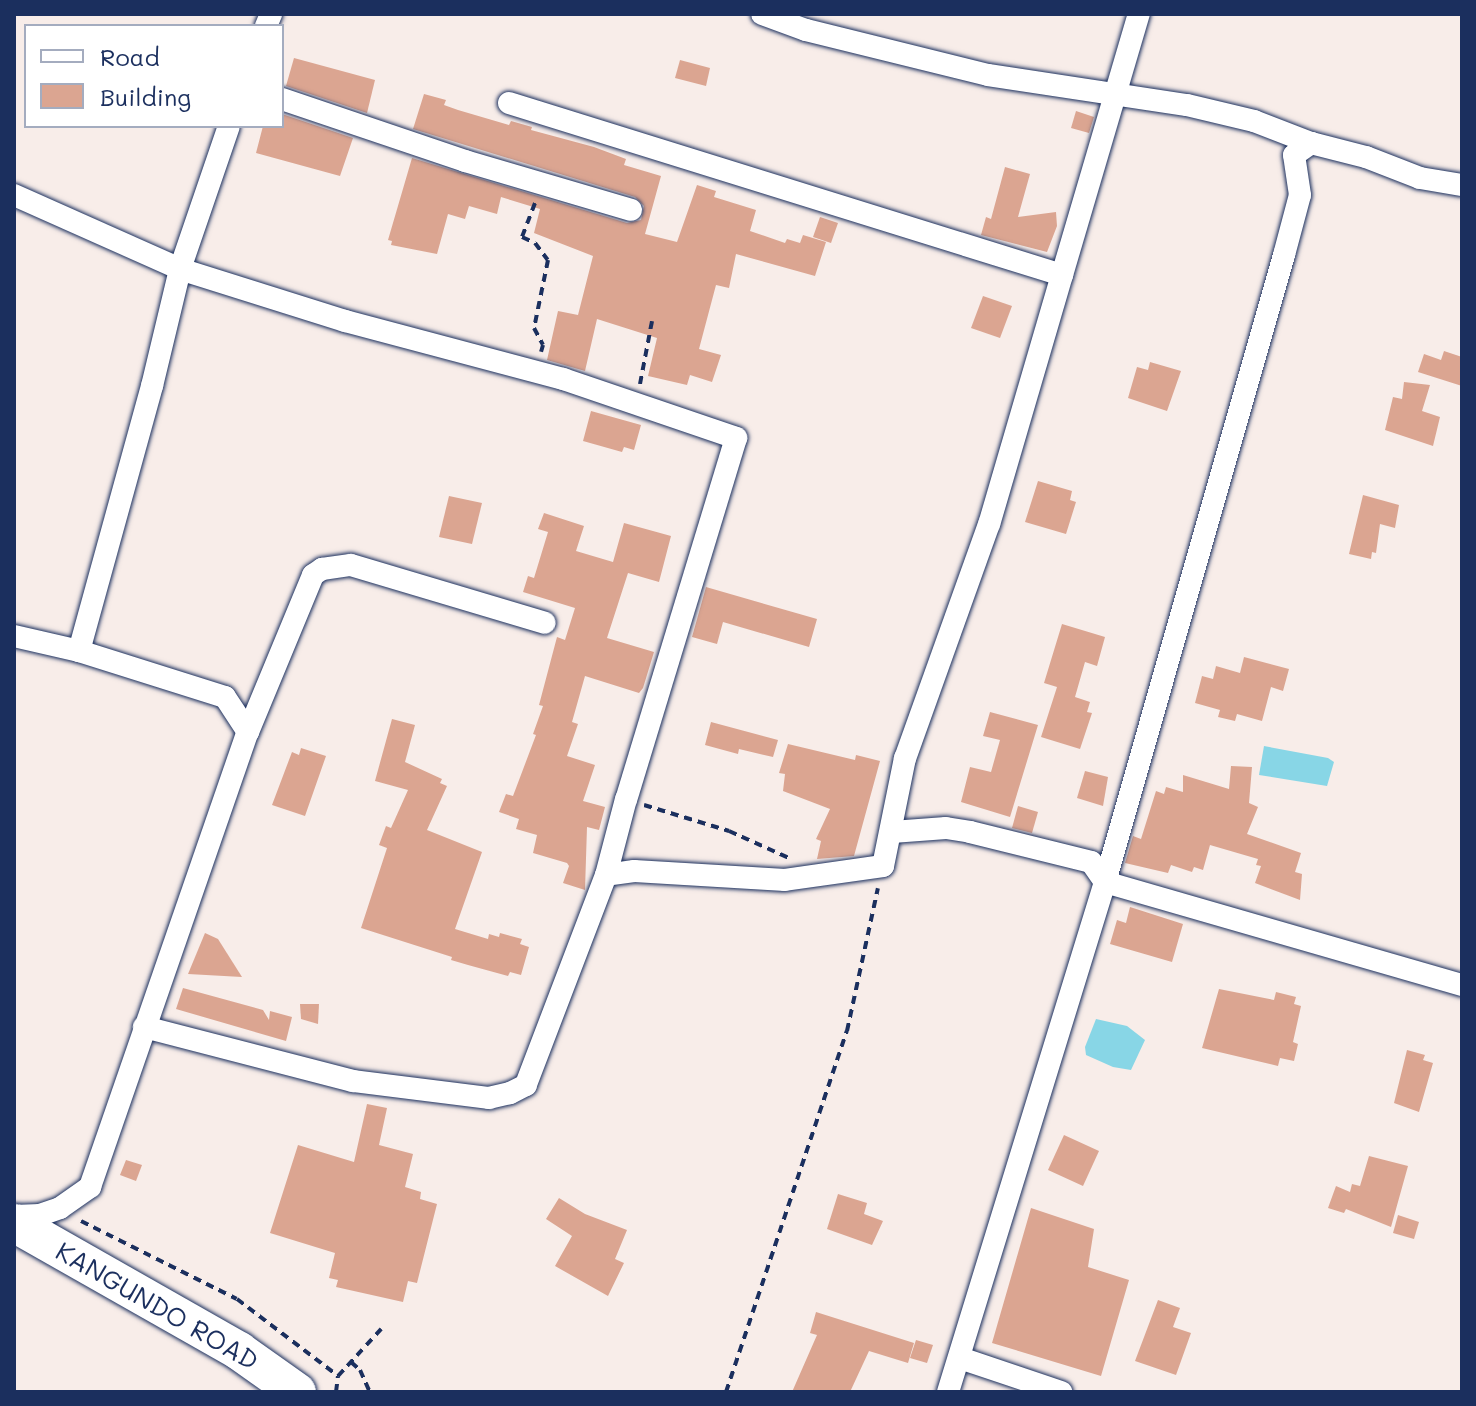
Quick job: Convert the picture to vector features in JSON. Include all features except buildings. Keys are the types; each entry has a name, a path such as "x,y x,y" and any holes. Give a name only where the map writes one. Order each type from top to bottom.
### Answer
{"highway":[{"name":"KANGUNDO ROAD","path":"14,1223 239,1351 297,1392"}],"street":[{"path":"762,14 806,30 988,75 1187,105 1254,121 1420,178 1462,185"},
{"path":"606,875 634,871 785,880 837,875 883,866 905,758 989,524 1139,14"},
{"path":"284,100 465,161 631,210"},
{"path":"509,103 1062,275"},
{"path":"79,651 152,386 180,269 228,128"},
{"path":"948,1392 1105,882 1300,195 1294,155 1311,143"},
{"path":"14,195 180,269 345,321 535,373 736,438 626,799 606,875 526,1085 489,1098 353,1081 144,1027"},
{"path":"14,1216 40,1215 60,1208 90,1187 248,732 307,585 322,569 351,565 545,623"},
{"path":"14,636 79,651 225,697 248,732"},
{"path":"892,832 946,828 1091,862 1105,882 1462,985"},
{"path":"960,1358 1061,1392"}],"path":[{"path":"535,373 543,345 534,328 548,260 535,243 522,237 544,182"},
{"path":"635,406 652,321"},
{"path":"626,799 729,831 837,875"},
{"path":"726,1392 847,1031 883,866"},
{"path":"60,1208 101,1233 237,1299 338,1376"},
{"path":"336,1392 338,1376 381,1329"},
{"path":"351,1362 360,1370 370,1392"}],"water":[{"path":"1264,746 1328,758 1334,762 1327,786 1259,775"},
{"path":"1096,1019 1127,1026 1145,1040 1131,1070 1113,1067 1086,1055 1085,1047"}]}
